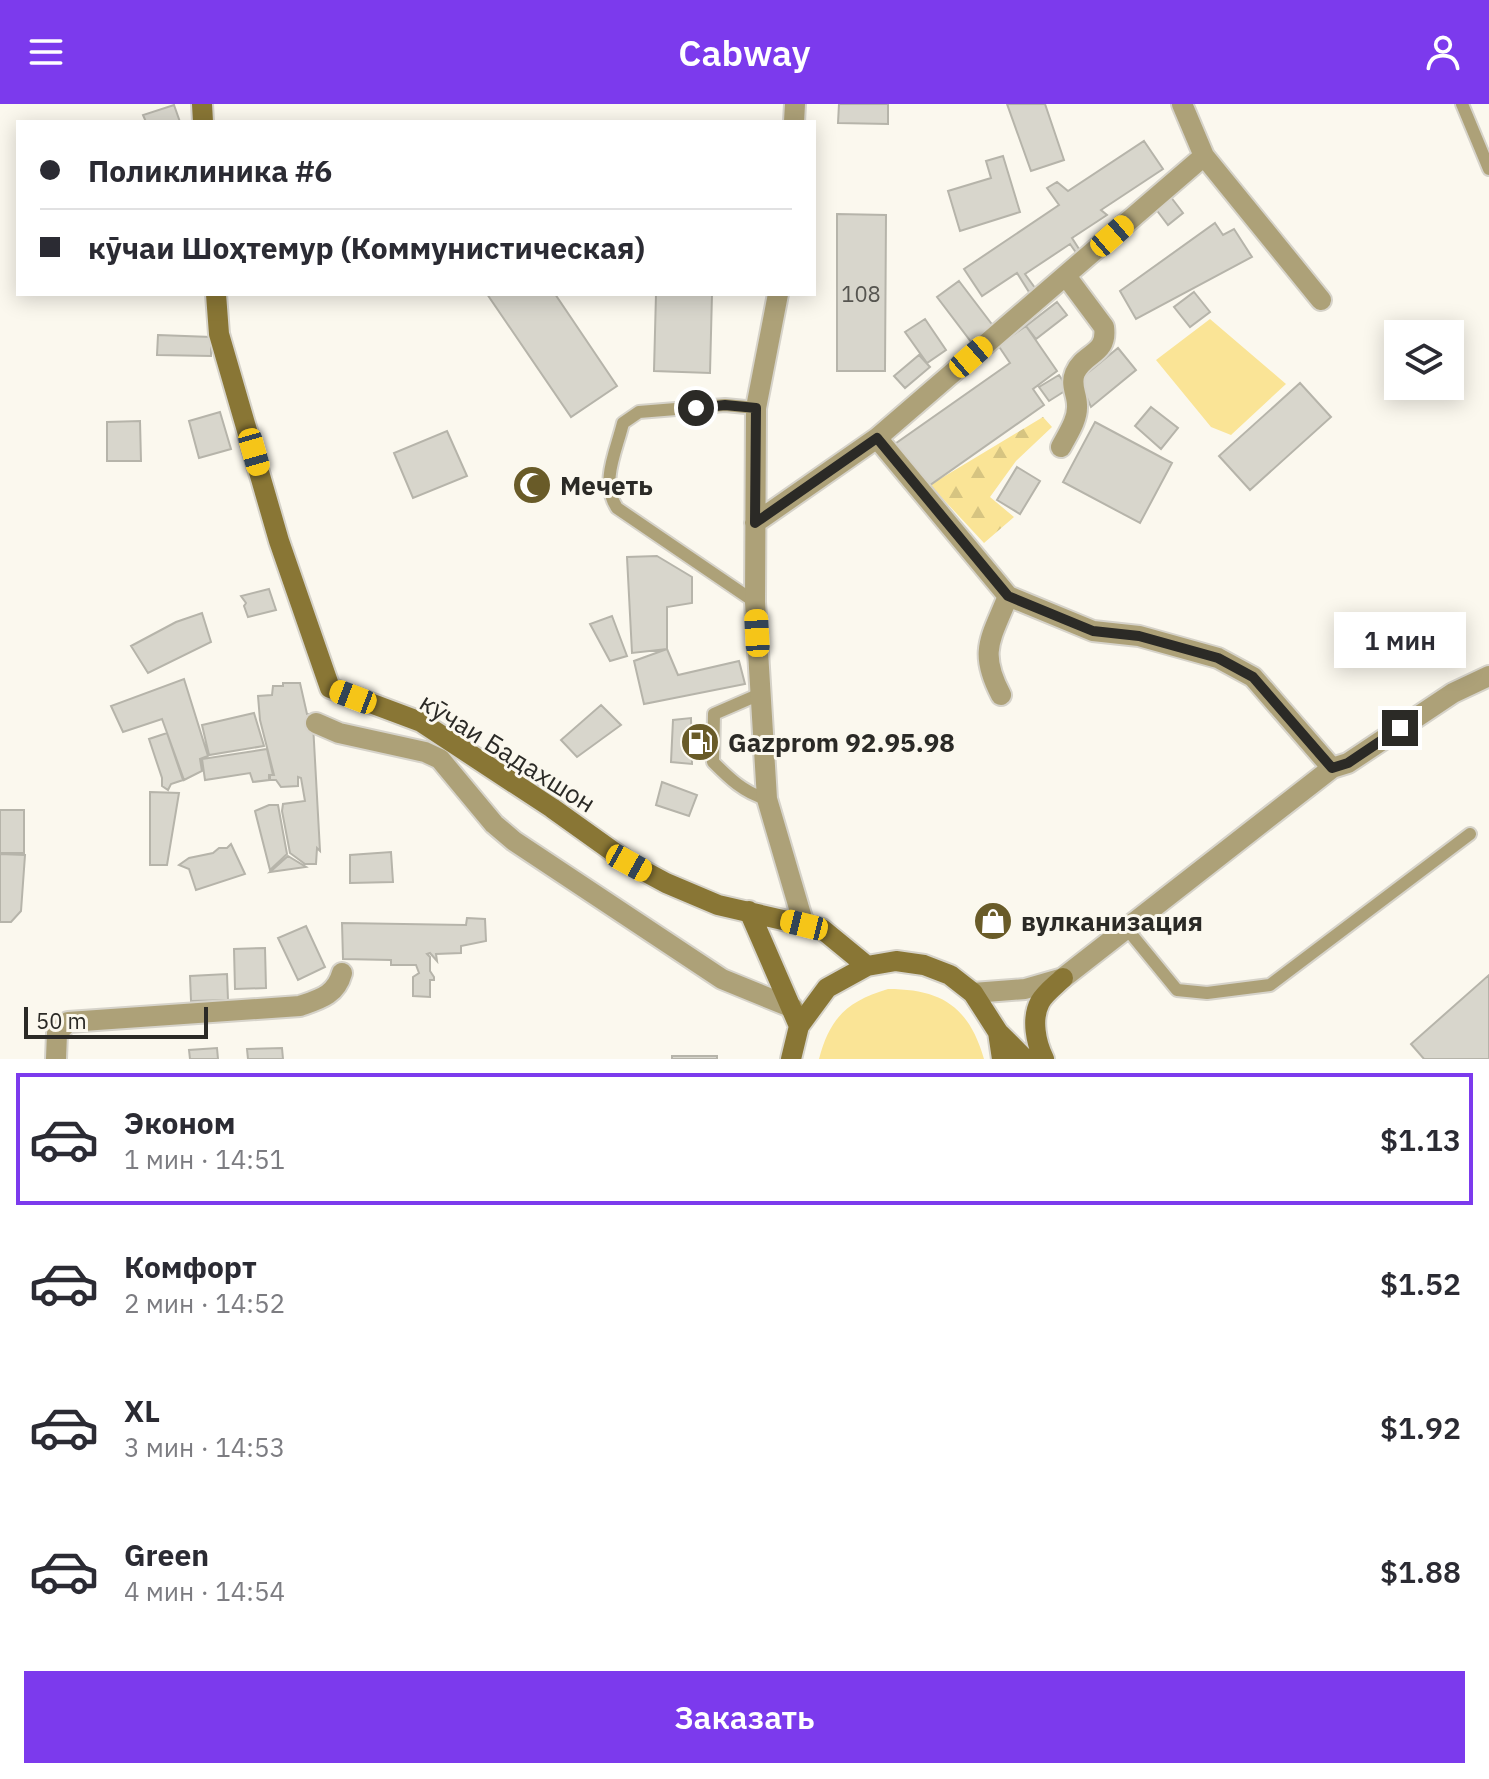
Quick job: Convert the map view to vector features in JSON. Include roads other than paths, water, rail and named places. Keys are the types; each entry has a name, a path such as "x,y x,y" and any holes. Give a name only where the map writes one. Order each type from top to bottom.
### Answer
{"main road":[{"name":"кӯчаи Бадахшон","path":"216,296 219,334 279,541 330,688 421,722 629,863 666,883 718,905 749,911"},
{"path":"749,911 796,1017 791,1059"},
{"path":"749,911 822,929 867,966"},
{"path":"796,1017 827,988 867,966 896,961 924,965 950,975 973,993 998,1032 1025,1059"},
{"path":"1044,1059 1037,1045 1035,1020 1040,1002 1063,978"},
{"path":"998,1032 1002,1059"}],"street":[{"path":"1182,104 1204,156 1321,300"},
{"path":"755,523 877,438 1204,156"},
{"path":"1061,447 1077,412 1073,388 1076,371 1102,346 1105,337 1104,327 1066,276"},
{"path":"778,296 756,408 755,602 767,799 804,925"},
{"path":"877,438 1008,596 1093,631 1139,636 1218,658 1253,677 1332,768"},
{"path":"1001,695 990,674 987,659 988,647 1008,596"},
{"path":"973,993 1025,989 1063,978 1332,768 1348,763 1453,693 1489,676"},
{"path":"316,723 339,733 425,752 440,759 494,824 514,841 722,979 796,1017"},
{"path":"56,1059 57,1033 68,1022 300,1006 328,996 339,985 342,973"}],"lane":[{"path":"1462,104 1489,169"},
{"path":"755,602 617,508 609,496 608,484 623,423 639,412 725,405 756,408"},
{"path":"760,694 714,714 713,762 729,779 754,796 767,799"},
{"path":"1127,929 1177,990 1207,993 1270,985 1470,834"}],"place":[{"name":"Мечеть","path":"532,485"},
{"name":"Gazprom 92.95.98","path":"700,742"},
{"name":"вулканизация","path":"993,921"}]}
